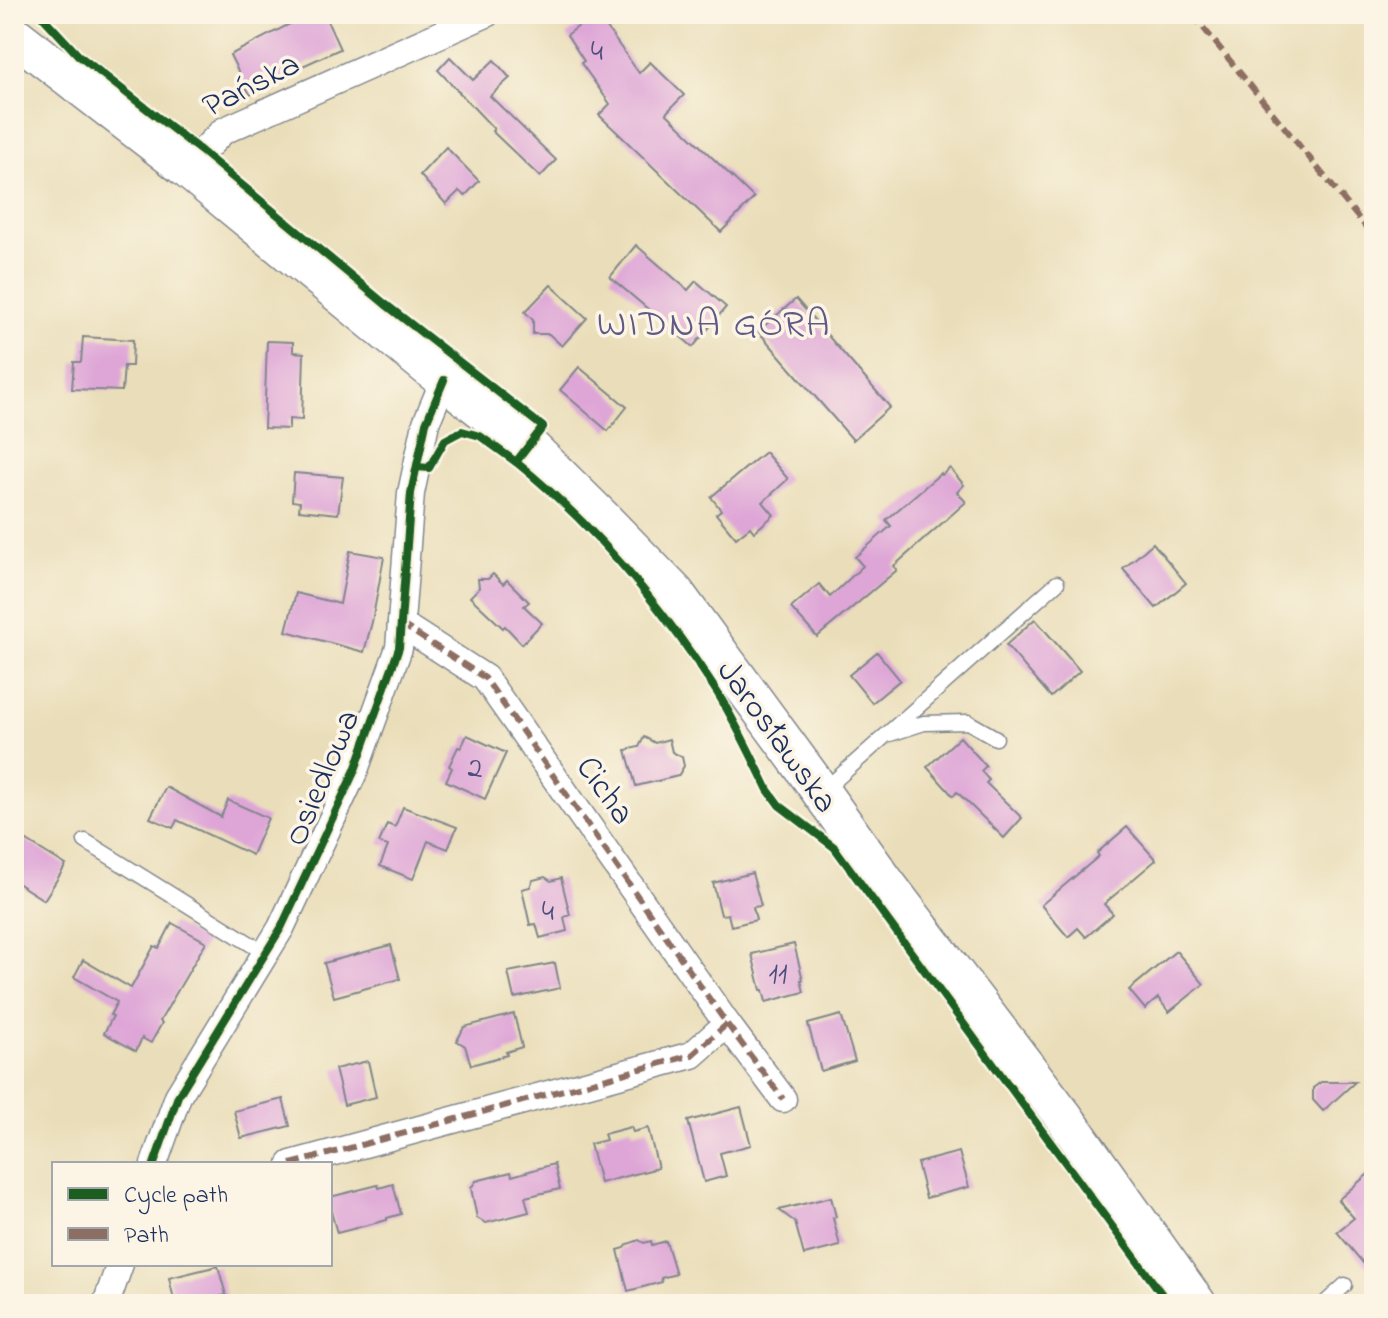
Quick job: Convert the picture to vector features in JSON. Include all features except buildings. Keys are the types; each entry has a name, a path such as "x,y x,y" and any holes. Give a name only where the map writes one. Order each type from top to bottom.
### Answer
{"main road":[{"name":"Jarosławska","path":"19,46 186,168 528,445 675,593 885,882 1064,1117 1197,1304"}],"street":[{"name":"Pańska","path":"186,168 223,131 486,14"},
{"name":"Osiedlowa","path":"155,1162 178,1096 281,928 355,770 399,648 411,493 426,423 444,380"},
{"name":"Cicha","path":"401,624 485,678 783,1099"},
{"path":"298,1162 692,1055 727,1024"},
{"path":"106,1304 119,1266"}],"lane":[{"path":"821,792 1057,583"},
{"path":"886,735 924,723 968,722 996,738"},
{"path":"85,841 265,953"},
{"path":"1324,1304 1345,1285"}],"marked path":[{"path":"1192,14 1374,237"},
{"path":"401,624 485,678 783,1099"},
{"path":"298,1162 692,1055 727,1024"}],"cycle path":[{"path":"40,14 78,55 201,151 385,304 543,427 516,462 600,540 650,598 717,692 768,790 779,805 834,847 1169,1304"},
{"path":"155,1162 178,1096 281,928 355,770 399,648 411,493 426,423 444,380"},
{"path":"417,467 429,468 445,440 462,431 480,436 516,462"}],"district":[{"name":"WIDNA GÓRA","path":"714,322"}]}
